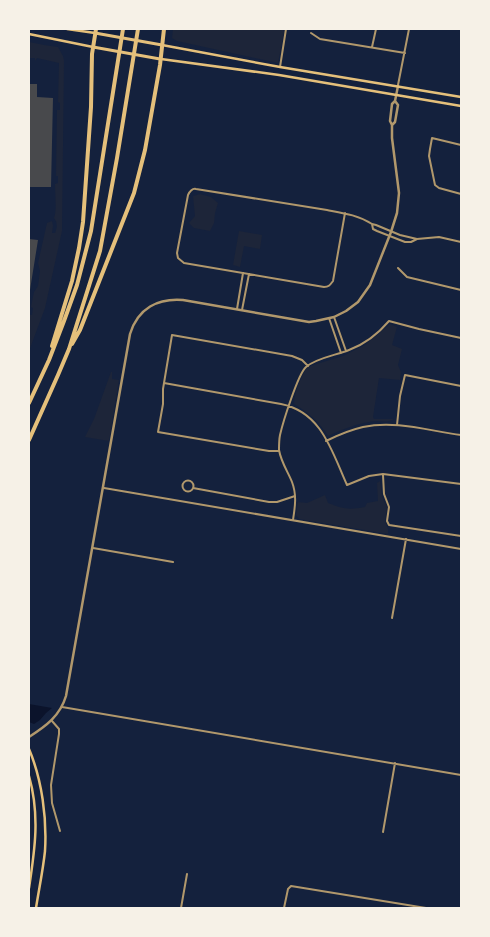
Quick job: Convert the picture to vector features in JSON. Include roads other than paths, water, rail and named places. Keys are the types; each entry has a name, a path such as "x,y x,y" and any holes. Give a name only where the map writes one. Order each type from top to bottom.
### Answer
{"highway":[{"path":"29,404 64,321 77,285 92,231 123,29"},
{"path":"69,350 100,252 138,29"},
{"path":"29,440 69,350 80,330 134,193 145,150 164,29"},
{"path":"49,360 72,281 82,230 93,47 96,31"}],"main road":[{"path":"67,29 96,31 103,34 280,67 461,97"},
{"path":"29,34 160,59 279,75 461,106"},
{"path":"29,749 39,784 45,825 44,861 36,908"},
{"path":"29,776 36,827 29,888"}],"street":[{"path":"280,67 286,29"},
{"path":"372,47 376,29"},
{"path":"29,737 52,721 62,708 68,687 132,327 138,318 154,304 170,299 301,321 316,321 334,317 353,306 370,285 390,237 397,213 399,193 392,125 395,122 398,105 395,102 396,95 409,29"},
{"path":"311,33 320,39 405,53"},
{"path":"461,145 432,138 429,156 433,182 436,186 461,194"},
{"path":"345,213 333,281 330,285 324,287 184,263 178,258 177,253 188,195 191,190 196,188 345,213 376,224 391,232 417,240"},
{"path":"372,224 373,229 405,242 439,237 461,242"},
{"path":"398,268 407,277 461,290"},
{"path":"237,309 243,273"},
{"path":"242,310 249,274"},
{"path":"334,317 346,351"},
{"path":"329,318 341,353"},
{"path":"293,520 295,496 279,451 280,435 300,376 308,366 358,346 372,338 389,321 461,338"},
{"path":"279,451 269,451 158,432 172,335 292,356 302,360 308,366"},
{"path":"397,426 400,396 405,375 461,386"},
{"path":"164,383 290,406 303,412 320,428 347,485 364,477 382,474 461,484"},
{"path":"326,441 363,427 380,425 461,435"},
{"path":"382,474 384,494 389,508 387,521 389,524 427,532 461,536"},
{"path":"193,488 193,483 190,480 184,482 182,487 188,491 193,488 269,502 277,502 295,496"},
{"path":"104,488 461,548"},
{"path":"392,618 406,539"},
{"path":"93,548 173,562"},
{"path":"62,708 461,775"},
{"path":"52,721 59,729 51,785 52,803 60,831"},
{"path":"383,832 395,764"},
{"path":"181,908 187,874"},
{"path":"284,908 287,891 289,887 293,886 426,908"}]}
